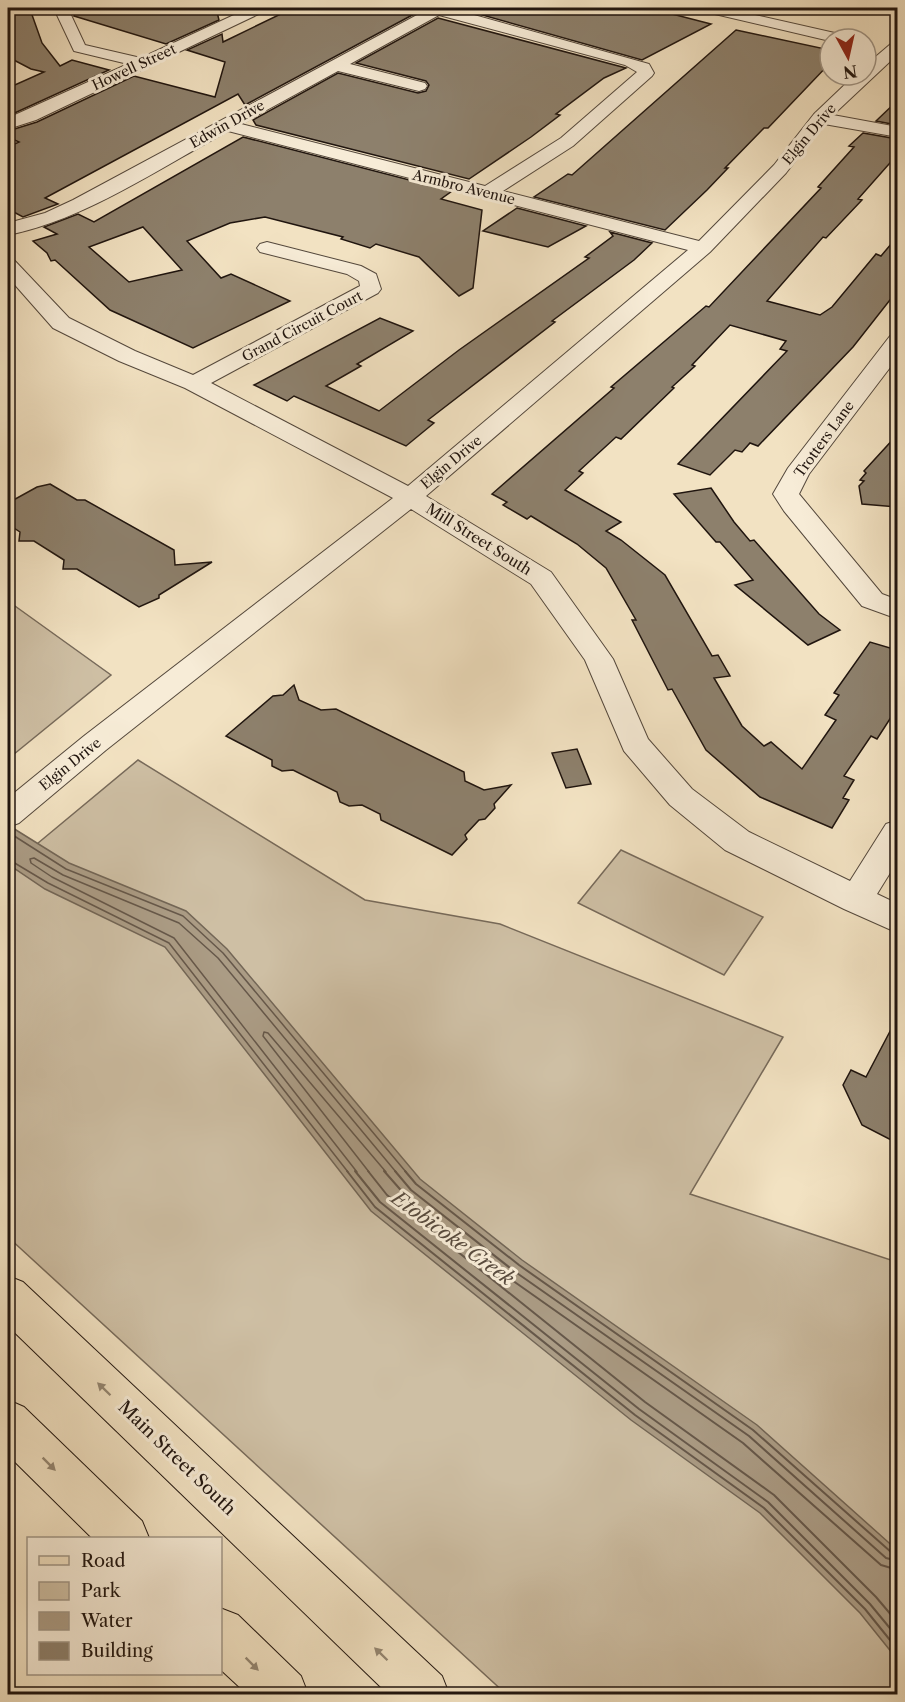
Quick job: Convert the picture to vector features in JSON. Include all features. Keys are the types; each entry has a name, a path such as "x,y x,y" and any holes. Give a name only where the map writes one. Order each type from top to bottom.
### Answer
{"main road":[{"name":"Main Street South","path":"8,1297 424,1695"},
{"path":"8,1423 123,1537"},
{"path":"222,1635 283,1695"}],"street":[{"path":"69,8 64,15 79,48 144,63"},
{"name":"Howell Street","path":"8,124 260,8"},
{"path":"707,8 818,33"},
{"path":"439,9 630,62 643,67 646,73 567,142 487,193"},
{"name":"Edwin Drive","path":"8,229 52,217 80,204 439,9"},
{"path":"878,47 896,50"},
{"name":"Elgin Drive","path":"878,64 896,50"},
{"path":"333,65 420,86"},
{"name":"Elgin Drive","path":"8,815 95,743 410,497 703,248 780,169 820,118 852,87"},
{"path":"820,118 897,132"},
{"name":"Armbro Avenue","path":"225,125 703,248"},
{"name":"Grand Circuit Court","path":"193,383 227,367 370,289 369,278 354,270 267,249"},
{"name":"Mill Street South","path":"8,266 61,323 128,356 193,383 410,497 541,578 599,659 635,744 681,797 737,841 897,920"},
{"name":"Trotters Lane","path":"897,341 797,473 786,494 793,506 872,600 897,610"},
{"path":"856,900 897,832"}],"green space":[{"path":"8,601 111,675 8,759"},
{"path":"138,760 365,900 500,924 783,1037 690,1194 897,1262 897,1694 506,1694 8,1237 8,868"},
{"path":"621,850 763,917 724,975 578,903"}],"water":[{"name":"Etobicoke Creek","path":"8,825 69,863 186,911 227,949 420,1179 522,1260 757,1425 897,1550 897,1659 860,1613 760,1513 631,1420 371,1211 165,947 45,889 8,864"}],"building":[{"path":"78,8 216,8 219,20 166,44 74,16"},
{"path":"388,8 416,13 245,105 238,94 45,198 58,204 23,217 8,209 8,147 19,142 8,137 8,131 37,122 134,76 215,97 225,62 187,50 222,34 223,42 291,9"},
{"path":"476,8 649,8 711,24 642,60 468,11"},
{"path":"8,10 31,12 42,43 60,66 72,60 109,70 8,116 8,88 44,72 31,69 8,57"},
{"path":"438,18 626,68 604,78 556,114 560,115 531,137 469,179 256,125 253,120 338,73 418,93 426,91 429,85 426,81 356,63"},
{"path":"736,30 818,47 818,76 665,230 534,197 568,174 572,175"},
{"path":"897,101 897,125 876,121"},
{"path":"863,133 897,139 897,155 858,199 862,200 826,238 823,237 767,301 820,315 832,307 876,254 881,256 897,237 897,291 853,347 758,446 750,443 742,452 735,450 710,475 678,464 787,351 780,349 786,341 730,325 692,365 695,366 672,387 674,388 621,439 616,437 579,471 583,473 565,490 621,522 606,531 665,575 712,656 718,655 730,676 714,678 742,726 764,746 771,742 802,769 836,720 825,715 839,695 834,693 870,642 897,650 897,708 877,739 871,736 844,776 854,780 843,798 849,800 832,828 760,797 706,750 672,689 668,690 632,620 636,620 606,568 577,544 531,516 527,519 503,505 507,502 492,494 614,388 611,387 706,306 709,307 821,188 818,187 854,147 849,146"},
{"path":"243,137 452,191 441,199 482,210 473,288 459,296 419,257 376,244 370,248 341,239 343,237 265,217 230,223 187,241 221,278 231,274 290,301 193,348 110,310 55,260 51,261 47,253 33,241 57,234 44,227 78,214 94,222","holes":["143,227 182,270 129,282 89,247"]},
{"path":"517,208 586,226 548,247 483,231"},
{"path":"610,232 652,243 634,260 552,321 555,322 428,420 434,423 406,446 294,396 287,401 254,385 380,318 413,331 357,364 361,366 326,386 379,411 459,350 589,258 585,257 613,236"},
{"path":"897,435 897,507 862,504 859,486 864,481 860,480 866,473 864,471"},
{"path":"50,484 77,500 85,500 174,550 175,565 212,562 159,595 159,598 139,607 77,569 63,569 64,560 34,541 19,541 20,532 8,524 8,503 37,487"},
{"path":"711,488 750,541 754,540 819,614 840,630 808,645 735,585 753,580 674,494"},
{"path":"294,685 299,700 321,710 336,709 464,772 465,781 484,790 511,785 494,804 495,808 485,819 479,820 465,835 467,839 452,855 381,820 380,814 362,805 349,806 340,802 337,792 293,770 282,771 272,766 272,760 226,736 273,696 283,695"},
{"path":"577,749 591,784 566,788 552,753"},
{"path":"897,1018 897,1143 862,1125 843,1085 851,1070 866,1077"}]}
